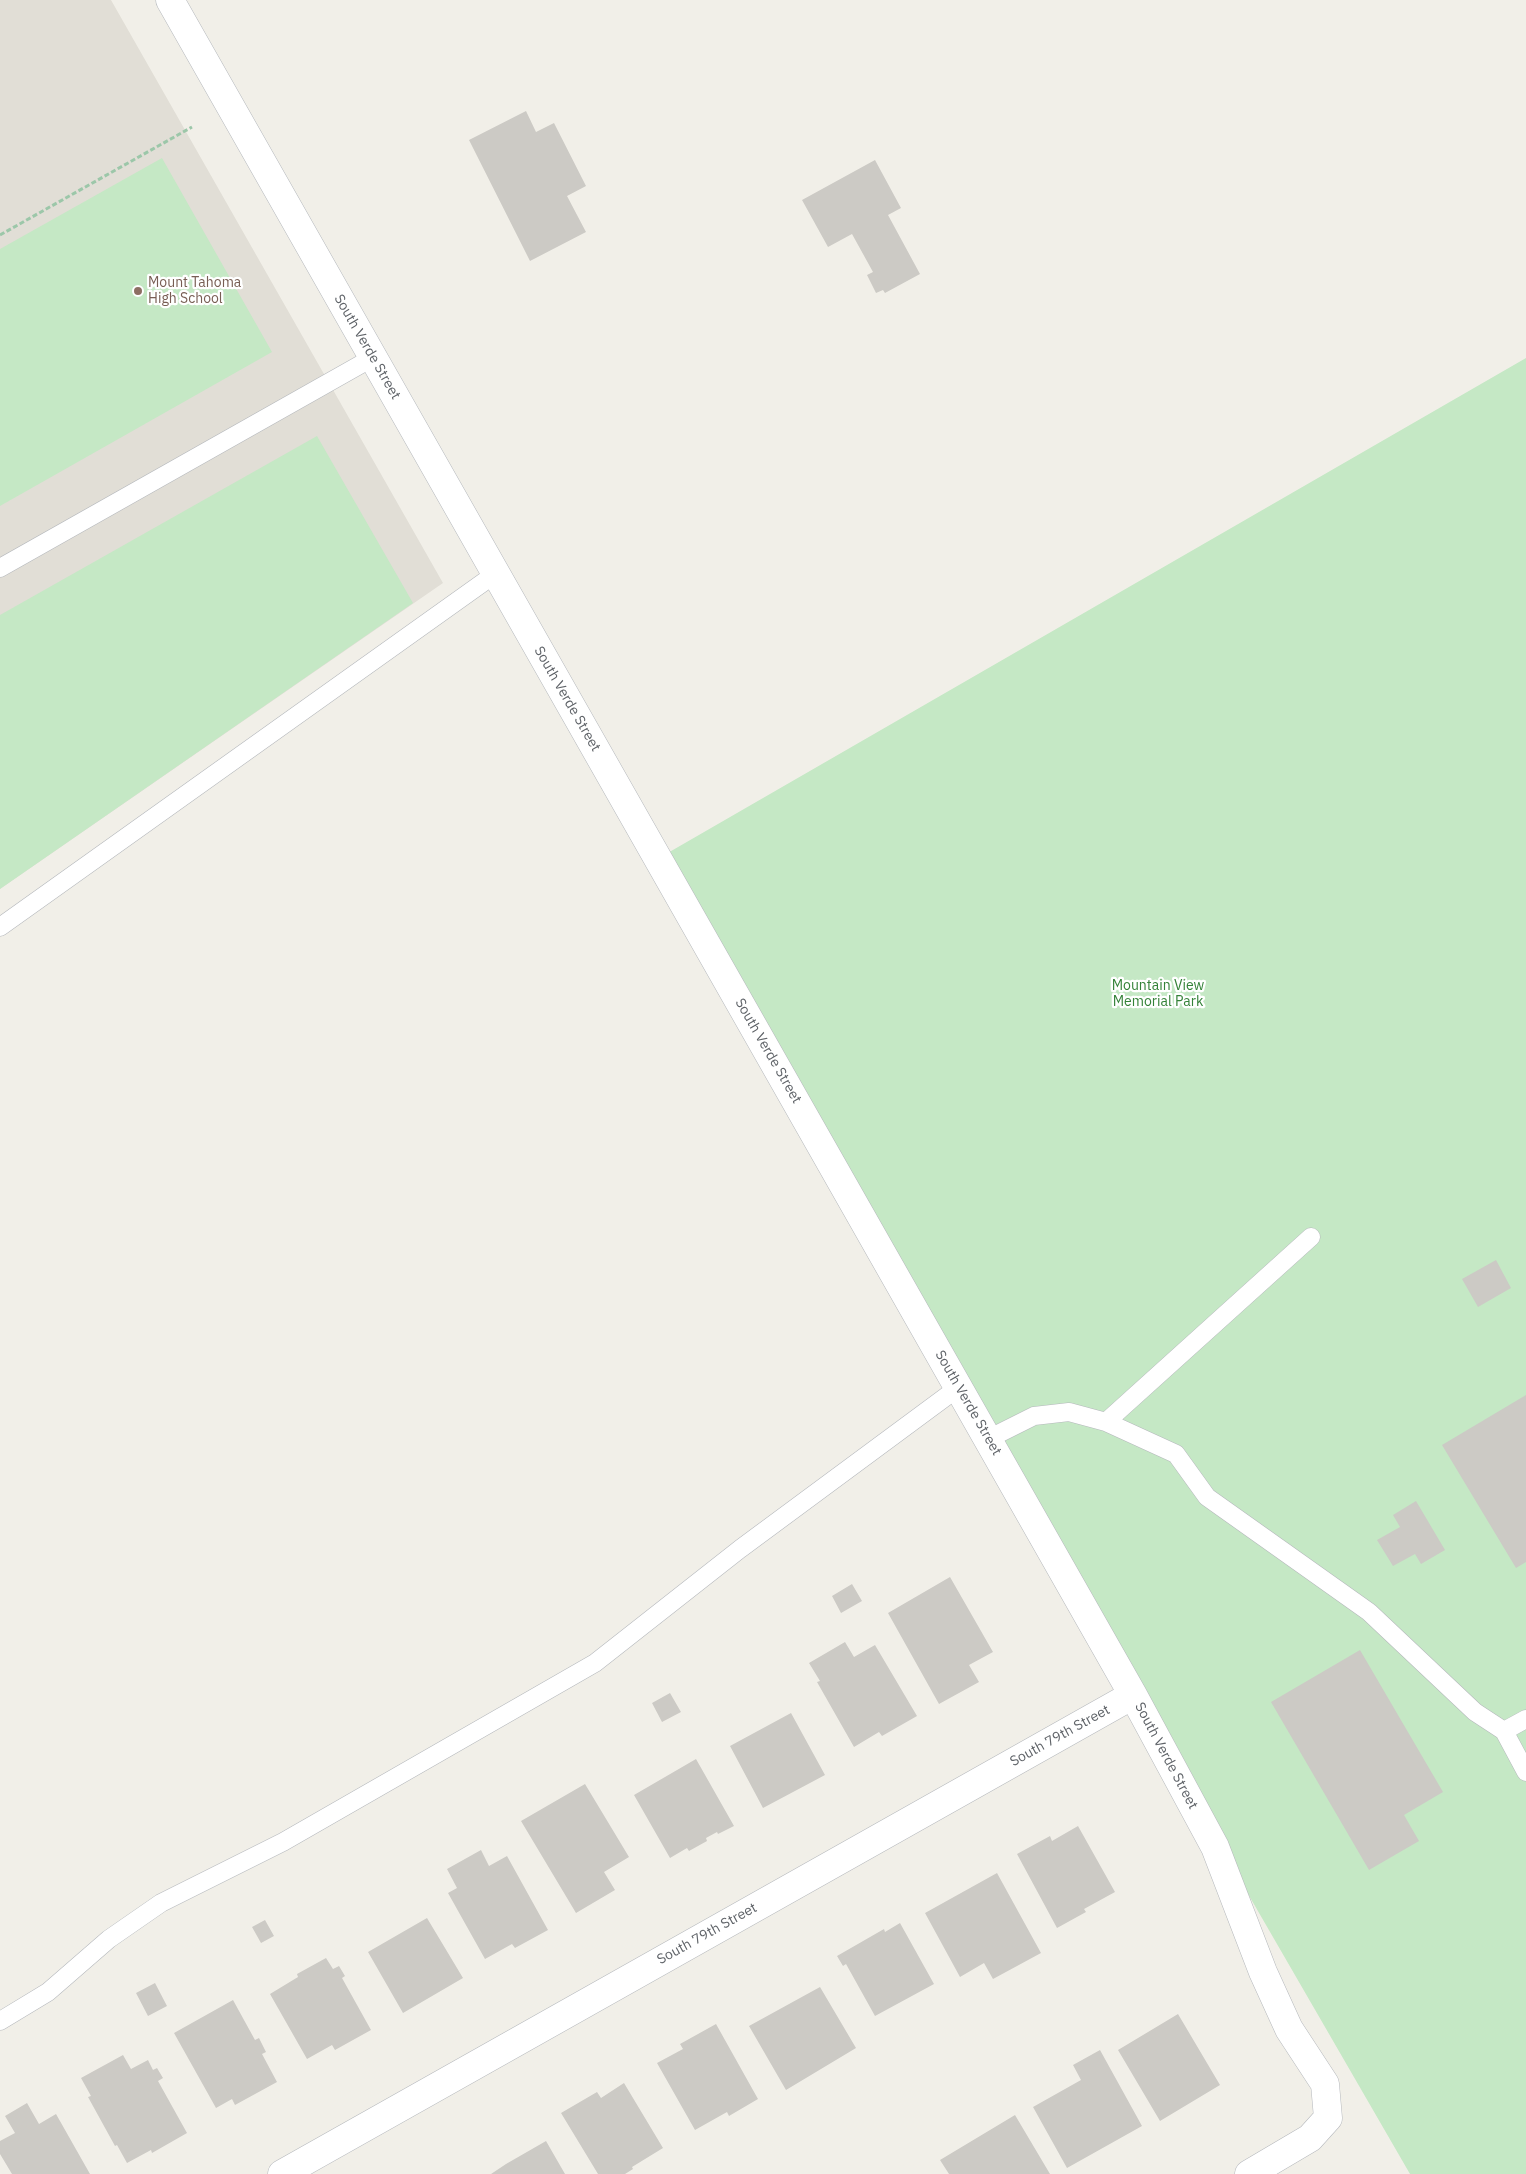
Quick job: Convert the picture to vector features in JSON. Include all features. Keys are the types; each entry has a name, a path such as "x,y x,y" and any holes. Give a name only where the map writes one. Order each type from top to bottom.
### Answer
{"street":[{"name":"South Verde Street","path":"170,0 988,1438 1133,1695 1215,1847 1263,1972 1289,2029 1325,2084 1328,2118 1310,2138 1248,2174"},
{"name":"South 79th Street","path":"282,2174 1133,1695"}],"lane":[{"path":"0,568 372,358"},
{"path":"0,928 496,574"},
{"path":"1106,1422 1311,1237"},
{"path":"0,2021 48,1992 109,1939 161,1903 283,1842 595,1663 740,1549 959,1387"},
{"path":"988,1438 1034,1416 1070,1412 1106,1422 1176,1454 1207,1497 1369,1612 1474,1712 1504,1732 1526,1772"},
{"path":"1504,1732 1526,1719"}],"path":[{"path":"0,235 192,127"}],"shaded area":[{"name":"Mount Tahoma High School","path":"0,0 111,0 443,583 0,889"}],"green space":[{"path":"162,158 272,352 0,506 0,249"},
{"name":"Mountain View Memorial Park","path":"1526,358 1526,2174 1410,2174 1133,1695 659,858"},
{"path":"317,436 413,603 0,889 0,615"}],"building":[{"path":"526,111 536,132 554,123 586,186 567,196 586,232 530,261 469,140"},
{"path":"875,160 901,208 888,215 920,274 885,293 883,290 876,293 867,275 873,272 852,234 828,247 802,200"},
{"path":"1496,1260 1511,1288 1478,1307 1462,1279"},
{"path":"1526,1395 1526,1562 1516,1568 1442,1445"},
{"path":"1416,1501 1445,1550 1421,1564 1415,1554 1393,1566 1377,1540 1400,1527 1393,1515"},
{"path":"950,1577 993,1652 969,1665 979,1682 939,1704 888,1613"},
{"path":"852,1584 862,1601 841,1613 832,1596"},
{"path":"845,1642 854,1657 875,1645 917,1716 882,1736 879,1732 854,1747 817,1682 820,1681 809,1663"},
{"path":"1360,1650 1443,1792 1404,1815 1419,1841 1369,1870 1271,1702"},
{"path":"670,1693 681,1712 662,1722 652,1703"},
{"path":"791,1713 825,1775 763,1808 730,1746"},
{"path":"696,1759 734,1826 706,1838 707,1841 689,1851 687,1848 670,1858 634,1795"},
{"path":"585,1784 629,1857 604,1872 615,1890 576,1913 521,1821"},
{"path":"1078,1826 1115,1892 1084,1909 1086,1912 1057,1928 1017,1854 1050,1836 1052,1841"},
{"path":"481,1850 489,1866 507,1856 548,1930 515,1948 512,1944 485,1959 448,1893 457,1888 447,1869"},
{"path":"997,1873 1041,1953 993,1979 984,1963 960,1977 925,1913"},
{"path":"427,1918 463,1978 403,2013 368,1952"},
{"path":"265,1920 274,1936 261,1943 252,1927"},
{"path":"900,1923 934,1984 875,2016 846,1964 843,1966 837,1956 884,1929 885,1932"},
{"path":"326,1958 333,1969 339,1966 345,1976 342,1978 371,2030 335,2050 332,2045 307,2059 270,1994 298,1977 297,1974"},
{"path":"155,1983 167,2006 148,2016 136,1993"},
{"path":"820,1987 856,2048 786,2090 749,2026"},
{"path":"233,2000 255,2040 259,2038 266,2052 262,2054 277,2082 235,2105 232,2099 216,2108 174,2033"},
{"path":"1178,2014 1220,2085 1160,2121 1118,2050"},
{"path":"716,2024 758,2099 729,2116 727,2112 695,2130 657,2063 683,2049 680,2044"},
{"path":"1100,2050 1142,2126 1067,2168 1033,2107 1081,2080 1073,2065"},
{"path":"123,2055 131,2069 148,2060 153,2070 157,2068 163,2078 158,2081 187,2133 152,2153 151,2150 127,2163 117,2145 115,2146 88,2097 91,2096 81,2078"},
{"path":"624,2083 663,2148 632,2167 633,2169 625,2174 598,2174 561,2113 597,2092 601,2098"},
{"path":"27,2103 39,2124 56,2114 90,2174 12,2174 0,2154 0,2141 15,2133 5,2116"},
{"path":"1015,2115 1050,2174 949,2174 940,2160"},
{"path":"546,2141 565,2174 491,2174 506,2164"}],"place":[{"name":"Mount Tahoma High School","path":"138,291"}]}
